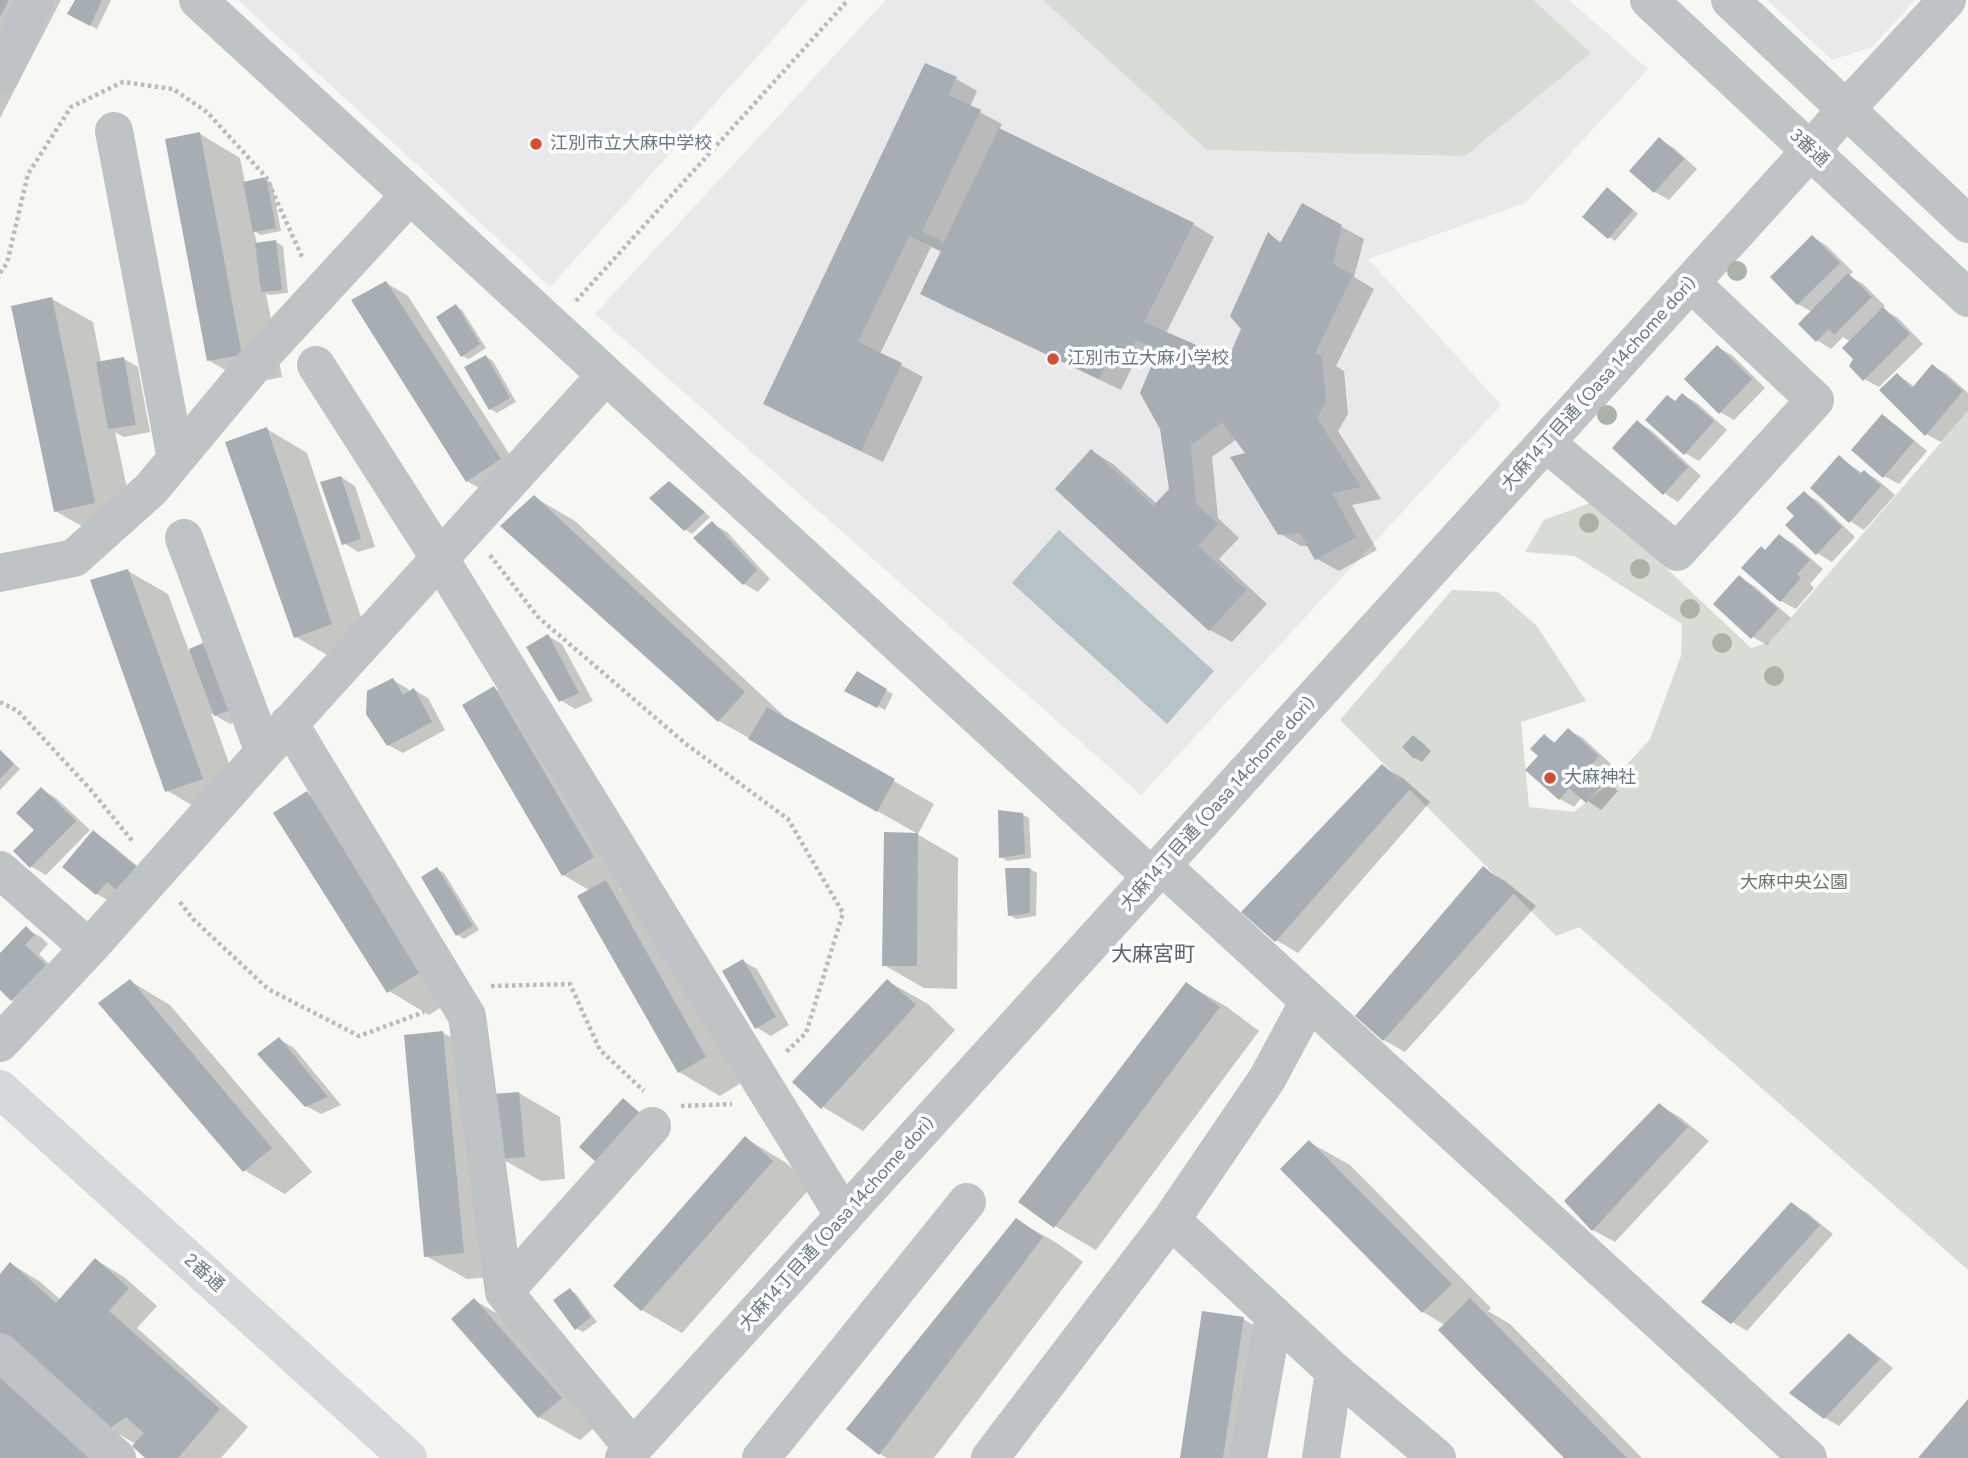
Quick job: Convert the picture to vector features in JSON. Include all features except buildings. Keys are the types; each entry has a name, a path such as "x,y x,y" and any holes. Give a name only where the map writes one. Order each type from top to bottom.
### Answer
{"main road":[{"name":"2番通","path":"0,1089 408,1458"}],"street":[{"path":"0,76 35,0"},
{"name":"3番通","path":"1649,0 1968,298"},
{"path":"1730,0 1968,224"},
{"name":"大麻14丁目通 (Oasa 14chome dori)","path":"629,1453 1947,0"},
{"path":"215,5 410,195 606,375 1157,872 1309,1001 1808,1458"},
{"path":"114,131 176,459"},
{"path":"0,573 74,558 151,489 259,359 410,195"},
{"path":"1546,443 1677,552 1797,420 1815,400 1691,283"},
{"path":"316,365 440,559 844,1216"},
{"path":"0,1043 606,375"},
{"path":"184,538 264,752"},
{"path":"289,723 467,1016 505,1292 629,1453"},
{"path":"0,870 89,948"},
{"path":"990,1458 1171,1220 1267,1079 1309,1001"},
{"path":"505,1292 660,1111"},
{"path":"761,1458 967,1202"},
{"path":"1171,1220 1334,1371 1437,1458"},
{"path":"1248,1458 1274,1315"},
{"path":"0,1352 117,1458"},
{"path":"1321,1458 1334,1371"}],"path":[{"path":"553,326 848,0"},
{"path":"0,273 7,263 28,174 71,107 123,82 173,89 207,112 266,177 319,294"},
{"path":"0,702 18,712 90,789 193,919 268,989 359,1036 492,985 570,984 600,1050 660,1111 735,1104 806,1033 843,913 789,819 686,744 538,617 469,527"}],"shaded area":[{"name":"江別市立大麻中学校","path":"238,0 808,0 550,287"},
{"name":"江別市立大麻小学校","path":"886,0 1569,0 1648,69 1525,203 1368,259 1501,405 1141,795 595,314"},
{"path":"1767,0 1915,0 1872,47 1832,60"},
{"path":"1059,530 1214,671 1167,724 1012,583"}],"green space":[{"path":"1043,0 1533,0 1591,53 1465,156 1207,150"},
{"name":"大麻中央公園","path":"1968,411 1968,1270 1579,927 1556,936 1340,720 1452,590 1498,592 1537,626 1586,701 1521,722 1529,807 1574,812 1613,780 1650,739 1681,656 1682,624 1575,556 1525,552 1544,520 1623,491 1665,567 1751,648 1770,642"}],"place":[{"name":"江別市立大麻中学校","path":"536,144"},
{"name":"江別市立大麻小学校","path":"1053,359"},
{"name":"大麻神社","path":"1550,778"}],"district":[{"name":"大麻宮町","path":"1153,955"}]}
